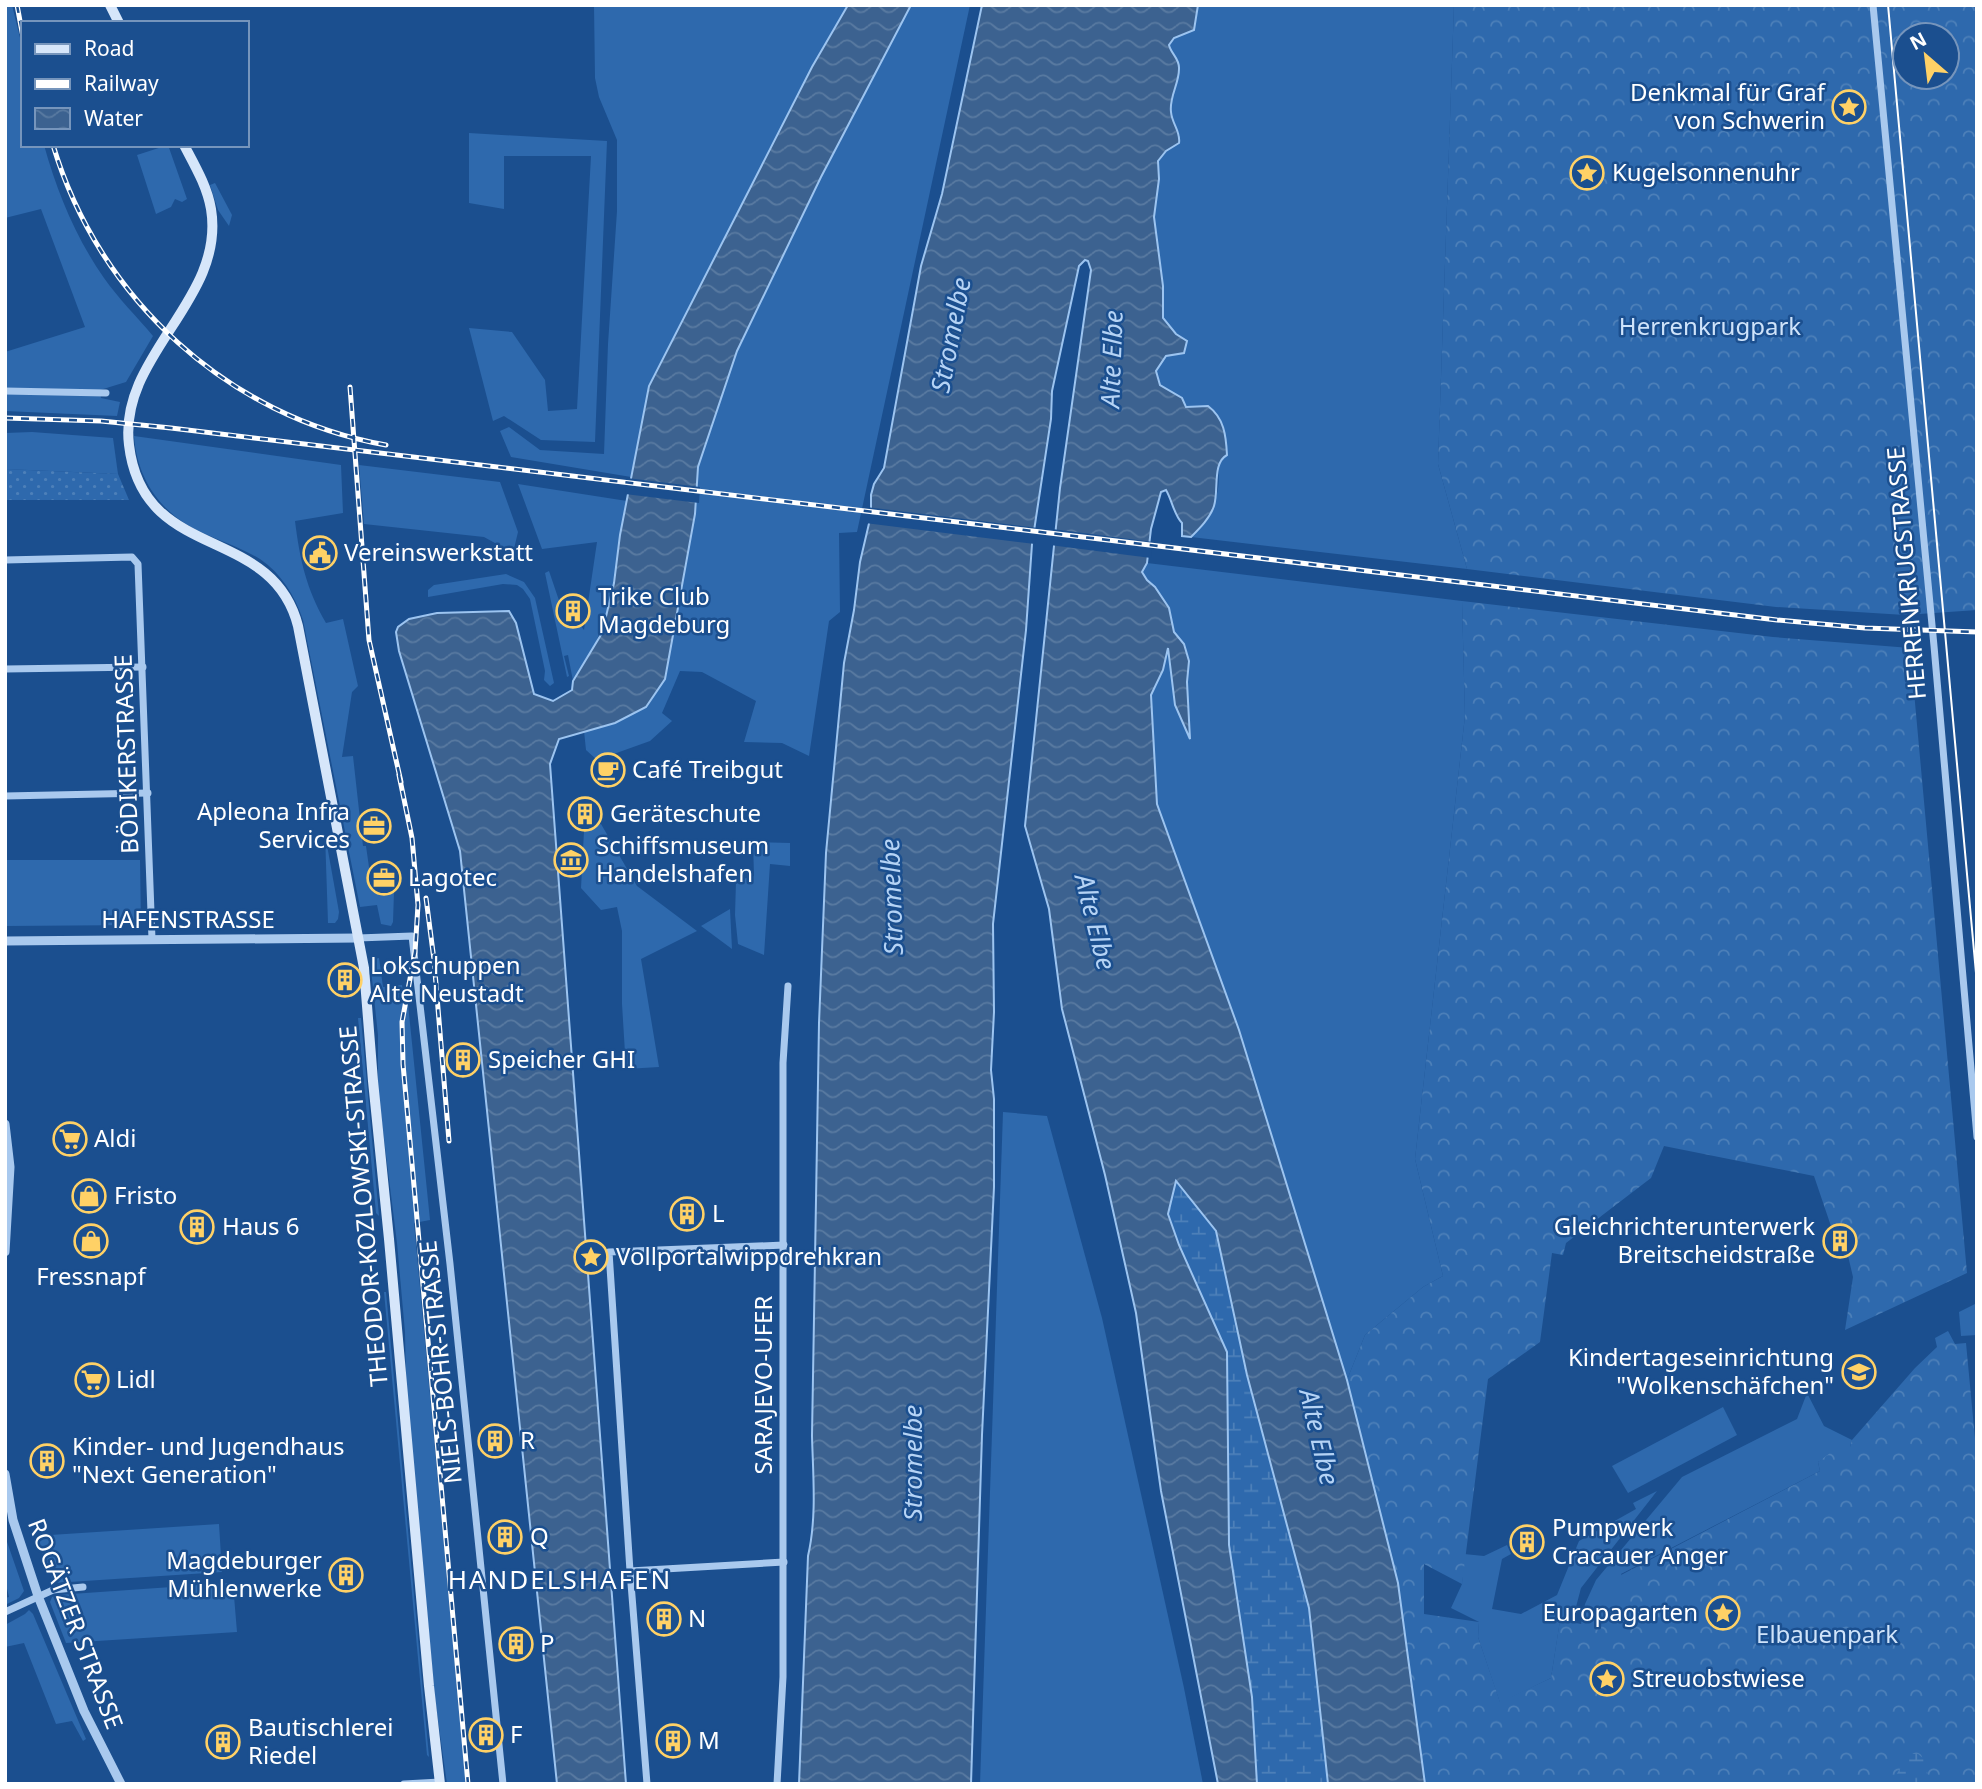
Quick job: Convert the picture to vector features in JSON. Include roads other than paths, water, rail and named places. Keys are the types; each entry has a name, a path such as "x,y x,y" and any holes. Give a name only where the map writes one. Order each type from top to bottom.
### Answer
{"main road":[{"path":"110,5 118,21"},
{"name":"THEODOR-KOZLOWSKI-STRASSE","path":"185,147 204,184 211,211 212,233 205,266 193,294 139,381 129,415 128,433 132,463 143,489 170,521 260,566 277,582 290,602 296,618 364,968 440,1783"}],"street":[{"name":"HERRENKRUGSTRASSE","path":"1873,5 1934,646 1977,1137"},
{"path":"5,391 106,393"},
{"name":"BÖDIKERSTRASSE","path":"5,560 133,558 139,567 152,939"},
{"path":"5,669 143,667"},
{"path":"5,796 148,793"},
{"name":"NIELS-BOHR-STRASSE","path":"358,938 412,936 450,1264 503,1784"},
{"name":"HAFENSTRASSE","path":"5,939 358,938"},
{"name":"SARAJEVO-UFER","path":"777,1784 783,1677 783,1063 788,986"},
{"path":"5,1124 10,1167 5,1252"},
{"path":"647,1784 609,1252 784,1245"},
{"name":"ROGÄTZER STRASSE","path":"5,1474 13,1520 38,1596 84,1712 121,1784"},
{"path":"630,1571 783,1562"},
{"path":"5,1612 52,1590 83,1587"},
{"path":"404,1784 440,1783"}],"water":[{"path":"848,5 911,5 821,177 737,351 698,467 695,514 665,679 646,707 615,723 559,739 550,764 626,1784 557,1784 460,851 399,651 396,632 398,627 409,619 437,613 509,611 516,623 534,694 553,701 572,690 573,681 602,633 614,583 620,535 649,386 812,67"},
{"path":"982,5 1198,5 1194,30 1174,38 1169,45 1179,65 1171,106 1179,143 1166,151 1158,161 1159,179 1154,217 1163,286 1163,318 1176,334 1187,341 1184,353 1166,356 1156,371 1160,385 1182,398 1186,407 1208,406 1218,416 1226,441 1227,455 1219,464 1212,510 1191,537 1182,536 1182,523 1166,490 1161,492 1151,529 1147,563 1142,572 1169,608 1174,632 1184,644 1189,661 1187,682 1190,739 1175,705 1168,648 1163,670 1151,695 1157,804 1239,1030 1347,1380 1398,1583 1425,1784 1328,1784 1309,1608 1247,1375 1216,1231 1176,1181 1168,1214 1227,1352 1229,1545 1252,1697 1257,1784 1218,1784 1161,1491 1136,1313 1105,1175 1062,1009 1049,909 1025,826 1060,488 1091,270 1085,260 1079,266 1052,391 1051,419 1032,544 1026,630 993,924 994,1012 991,1070 994,1099 994,1187 982,1435 971,1784 799,1784 808,1556 814,1481 812,1436 819,1023 826,853 844,663 860,562 871,515 871,495 884,468 921,266 942,194"}],"tram line":[{"path":"1888,5 1977,984"}],"railway":[{"path":"17,5 21,26"},
{"path":"54,147 74,201 102,253 137,300 178,342 223,378 274,408 328,430 386,445"},
{"path":"350,387 369,640 401,782"},
{"path":"5,418 101,421 171,428 1777,620 1865,628 1977,632"},
{"path":"399,775 412,838 418,905 415,952 402,1022 403,1064 468,1784"},
{"path":"426,898 434,960 449,1141"}],"place":[{"name":"Denkmal für Graf von Schwerin","path":"1849,107"},
{"name":"Kugelsonnenuhr","path":"1587,173"},
{"name":"Vereinswerkstatt","path":"320,553"},
{"name":"Trike Club Magdeburg","path":"573,611"},
{"name":"Café Treibgut","path":"608,770"},
{"name":"Geräteschute","path":"585,814"},
{"name":"Apleona Infra Services","path":"374,826"},
{"name":"Schiffsmuseum Handelshafen","path":"571,860"},
{"name":"Lagotec","path":"384,878"},
{"name":"Lokschuppen Alte Neustadt","path":"345,980"},
{"name":"Speicher GHI","path":"463,1060"},
{"name":"Aldi","path":"70,1139"},
{"name":"Fristo","path":"89,1196"},
{"name":"L","path":"687,1214"},
{"name":"Haus 6","path":"197,1227"},
{"name":"Fressnapf","path":"91,1241"},
{"name":"Gleichrichterunterwerk Breitscheidstraße","path":"1840,1241"},
{"name":"Vollportalwippdrehkran","path":"591,1257"},
{"name":"Kindertageseinrichtung \"Wolkenschäfchen\"","path":"1859,1372"},
{"name":"Lidl","path":"92,1380"},
{"name":"R","path":"495,1441"},
{"name":"Kinder- und Jugendhaus \"Next Generation\"","path":"47,1461"},
{"name":"Q","path":"505,1537"},
{"name":"Pumpwerk Cracauer Anger","path":"1527,1542"},
{"name":"Magdeburger Mühlenwerke","path":"346,1575"},
{"name":"Europagarten","path":"1723,1613"},
{"name":"N","path":"664,1619"},
{"name":"P","path":"516,1644"},
{"name":"Streuobstwiese","path":"1607,1679"},
{"name":"F","path":"486,1735"},
{"name":"M","path":"673,1741"},
{"name":"Bautischlerei Riedel","path":"223,1742"}],"district":[{"name":"HANDELSHAFEN","path":"560,1580"}],"park label":[{"name":"Herrenkrugpark","path":"1710,327"},
{"name":"Elbauenpark","path":"1827,1635"}],"water label":[{"name":"Stromelbe","path":"951,335"},
{"name":"Alte Elbe","path":"1112,359"},
{"name":"Stromelbe","path":"892,897"},
{"name":"Alte Elbe","path":"1095,922"},
{"name":"Alte Elbe","path":"1319,1437"},
{"name":"Stromelbe","path":"913,1463"}]}
